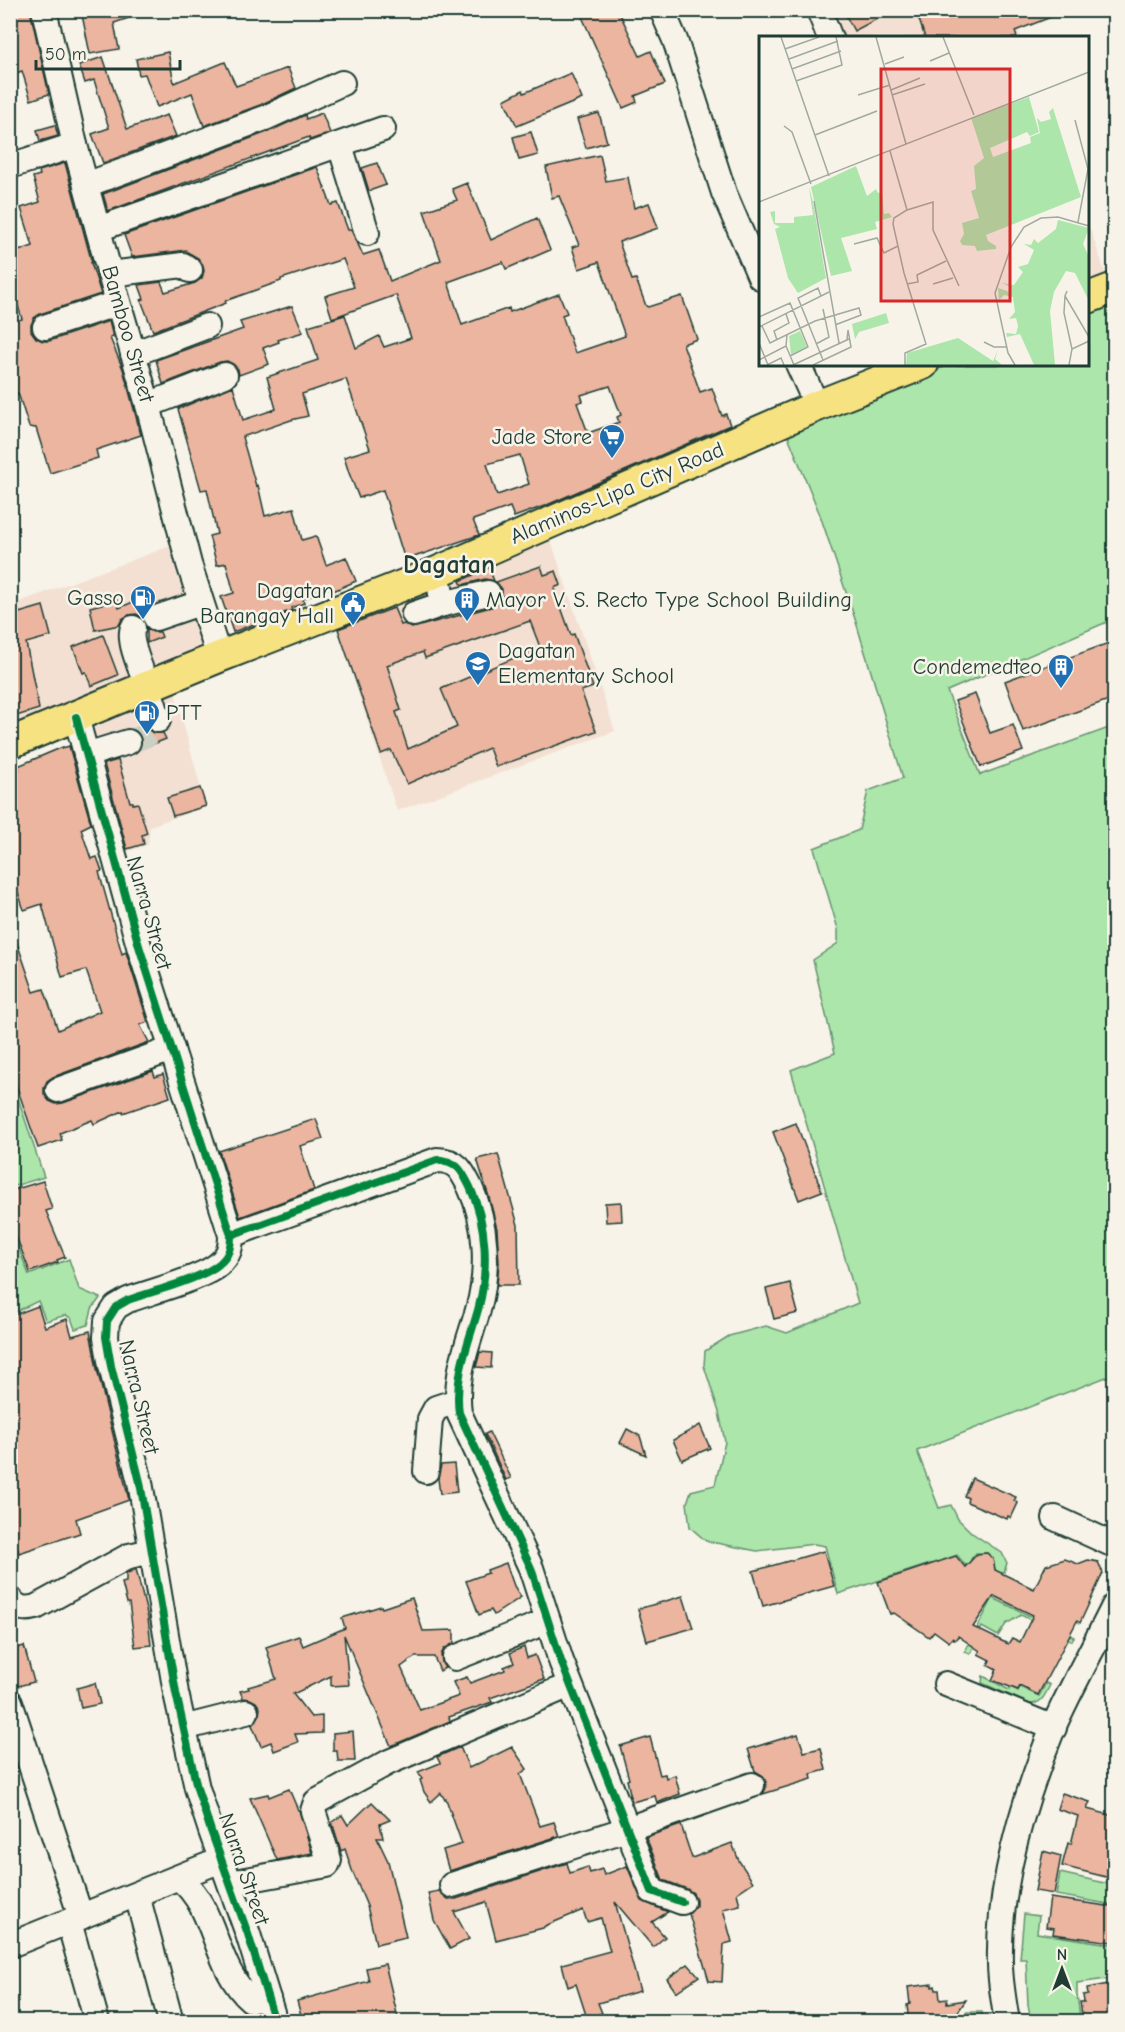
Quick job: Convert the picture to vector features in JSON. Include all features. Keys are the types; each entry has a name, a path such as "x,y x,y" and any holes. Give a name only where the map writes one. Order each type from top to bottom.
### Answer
{"main road":[{"path":"1089,298 1114,288"},
{"name":"Alaminos-Lipa City Road","path":"10,743 219,657 437,572 817,406 918,366"}],"street":[{"name":"Bamboo Street","path":"44,10 75,145 148,405 200,603 219,657"},
{"path":"662,10 675,40 724,193 759,275"},
{"path":"819,10 829,36"},
{"path":"86,185 266,118 342,83"},
{"path":"98,229 383,129"},
{"path":"10,166 75,145"},
{"path":"340,145 368,233"},
{"path":"110,274 183,265 190,270"},
{"path":"45,327 118,303"},
{"path":"133,354 207,326"},
{"path":"799,366 817,406"},
{"path":"148,405 225,375"},
{"path":"437,572 443,604"},
{"path":"414,614 488,593"},
{"path":"156,618 200,603"},
{"path":"134,628 132,638 158,720"},
{"name":"Narra Street","path":"76,717 139,946 231,1235 231,1246 227,1255 211,1271 128,1300 116,1307 107,1322 106,1337 138,1472 183,1728 197,1788 272,2011"},
{"path":"86,755 128,742"},
{"path":"58,1090 172,1049"},
{"path":"231,1235 437,1160 449,1160 457,1165 477,1202 483,1236 484,1259 483,1287 479,1308 459,1372 457,1401 459,1413 531,1568 570,1685 652,1890 682,1902"},
{"path":"426,1471 430,1419 436,1408 457,1401"},
{"path":"1055,1518 1114,1545"},
{"path":"10,1599 15,1606 36,1607 129,1556 152,1551"},
{"path":"1007,2022 1000,1962 1007,1890 1021,1823 1054,1728 1114,1606"},
{"path":"454,1658 548,1621"},
{"path":"946,1684 1054,1728"},
{"path":"230,1882 327,1865 329,1860 313,1811 316,1802 389,1762 570,1685"},
{"path":"10,1702 75,1919 97,2022"},
{"path":"183,1728 246,1712"},
{"path":"452,1885 627,1829 752,1785"},
{"path":"10,1946 221,1860"},
{"path":"179,1878 192,1890 204,1908 223,1960 236,1983 251,2000 272,2011"},
{"path":"137,1895 171,2022"}],"shaded area":[{"path":"805,11 1012,11 1021,36 817,36"},
{"path":"1089,226 1108,280 1089,288"},
{"name":"Dagatan Elementary School","path":"548,532 615,731 397,811 342,643 372,631 365,612"},
{"path":"173,545 201,639 200,650 11,730 11,605"},
{"path":"174,689 206,807 150,826 148,845 126,852 94,731 95,727"}],"green space":[{"path":"1114,305 1114,619 947,691 980,775 1114,726 1114,1374 917,1451 939,1508 951,1505 958,1519 972,1533 1002,1553 1007,1563 1004,1572 996,1574 993,1558 987,1553 976,1553 971,1559 972,1568 970,1570 957,1555 838,1594 825,1546 814,1544 757,1551 706,1541 690,1527 687,1503 691,1491 715,1485 725,1442 719,1412 704,1366 705,1351 729,1336 766,1326 787,1333 858,1303 791,1070 835,1053 813,960 838,943 838,929 814,848 859,830 868,791 903,778 856,622 820,515 786,431 879,390 947,366 1089,366 1089,315"},
{"path":"11,1077 44,1177 11,1187"},
{"path":"10,1226 29,1275 69,1259 79,1289 100,1298 92,1309 88,1325 75,1329 71,1318 66,1315 46,1321 38,1301 11,1314"},
{"path":"993,1598 1074,1637 1072,1641 1021,1615 1006,1624 998,1636 982,1627 970,1654 965,1651"},
{"path":"983,1676 1009,1690 1011,1687 1018,1691 1020,1687 1039,1696 1046,1683 1050,1685 1040,1701 1030,1704 982,1683"},
{"path":"1060,1873 1114,1885 1114,1905 1056,1895"},
{"path":"1024,1914 1039,1916 1037,1933 1110,1944 1114,1948 1114,1978 1077,1983 1080,2017 1031,2021 1026,1959 1020,1959"},
{"path":"966,2012 982,2012 982,2021 953,2021 963,2018"}],"building":[{"path":"10,10 30,10 49,94 31,100 22,71 10,75"},
{"path":"81,10 144,10 144,13 114,23 119,49 90,54"},
{"path":"579,10 618,10 640,56 651,51 665,84 635,96 637,102 623,108"},
{"path":"843,10 894,10 854,31"},
{"path":"916,10 1064,10 1064,12 1015,31 1016,36 924,36"},
{"path":"168,52 174,83 225,62 236,86 288,68 296,88 260,105 204,126 192,93 157,107 145,74 139,75 136,59"},
{"path":"103,57 127,129 167,115 176,136 103,163 92,134 109,128 94,80 85,83 79,65"},
{"path":"571,73 582,99 517,126 504,100 523,90 524,93"},
{"path":"322,113 330,133 310,140 309,137 108,211 103,194 270,131 305,115 306,119"},
{"path":"599,113 607,142 586,148 577,119"},
{"path":"55,125 58,136 40,141 37,130"},
{"path":"531,132 538,155 519,160 513,137"},
{"path":"600,155 606,181 628,177 634,208 649,203 658,228 619,242 632,280 636,279 648,307 682,296 697,339 683,344 700,392 712,388 722,416 726,414 730,425 547,505 514,517 510,507 473,520 479,535 405,560 383,490 359,498 349,473 344,457 370,449 346,379 302,394 308,416 242,437 256,486 258,485 265,516 294,508 302,540 316,536 326,565 346,557 356,581 331,592 329,587 303,599 304,603 291,608 292,610 233,632 221,597 234,593 226,563 217,565 209,536 217,534 207,489 201,490 178,409 233,386 243,420 276,409 267,377 318,360 308,326 345,315 356,348 379,336 384,347 411,338 396,295 332,318 325,296 354,287 343,259 281,279 281,281 153,331 141,300 144,299 139,285 161,282 165,292 195,283 202,278 203,265 198,258 186,250 132,257 124,235 317,167 331,205 338,203 348,230 351,229 363,255 379,250 390,281 441,260 424,211 457,200 452,189 467,183 491,240 537,218 550,250 506,269 503,262 448,282 462,325 509,308 510,312 559,294 567,313 562,315 575,353 625,336 599,262 579,269 572,247 579,245 559,196 552,198 546,167","holes":["610,386 621,415 617,417 619,422 588,433 577,403 583,401 581,395","520,455 529,484 497,495 487,464"]},
{"path":"65,163 101,294 40,314 34,318 31,331 36,338 49,341 109,321 113,337 110,338 123,369 141,435 96,450 98,458 50,473 36,428 29,427 18,393 10,395 10,323 22,319 10,279 10,254 33,246 21,208 40,202 33,177 40,175 39,171"},
{"path":"377,163 386,185 369,191 362,168"},
{"path":"292,306 303,332 278,340 279,342 263,348 269,364 239,375 238,369 233,364 227,361 220,362 163,384 156,360 243,329 240,322"},
{"path":"541,566 544,575 556,571 561,585 554,588 593,687 581,691 596,731 496,767 489,748 407,784 391,750 381,754 338,629 394,608 401,625 412,628 491,607 498,603 502,596 502,589 496,582","holes":["530,621 540,647 441,689 457,727 408,749 396,712 401,710 387,665 423,652 425,658"]},
{"path":"489,568 494,581 485,579 462,585 460,581"},
{"path":"145,597 149,606 142,617 136,614 129,615 122,619 119,625 95,630 90,607 117,600 119,608"},
{"path":"17,603 19,613 43,606 51,636 26,643 39,709 10,718 10,604"},
{"path":"147,629 160,632 162,637 147,643"},
{"path":"103,635 118,675 91,686 86,672 83,673 73,647"},
{"name":"Condemedteo","path":"1114,641 1114,698 1023,731 1005,681"},
{"path":"975,694 990,733 1013,725 1023,751 981,767 955,701"},
{"path":"145,727 153,733 163,733 166,739 151,745"},
{"path":"69,746 91,824 81,829 91,859 97,857 102,871 99,872 122,954 126,952 148,1022 140,1025 149,1042 53,1077 47,1081 44,1094 49,1101 56,1104 63,1103 153,1071 155,1077 163,1074 170,1097 123,1113 123,1111 94,1124 92,1120 60,1133 62,1140 38,1148 13,1076 10,1076 10,931 13,931 34,992 44,989 58,1030 100,1011 86,970 62,977 42,904 24,910 10,868 10,773 19,770 18,766"},
{"path":"118,760 130,802 138,803 147,833 142,835 144,844 127,849 104,764"},
{"path":"200,788 206,806 173,816 167,798"},
{"path":"316,1119 323,1139 300,1146 314,1190 240,1217 219,1151"},
{"path":"796,1123 822,1191 799,1200 773,1132"},
{"path":"498,1154 518,1225 519,1285 497,1285 499,1263 497,1229 477,1159"},
{"path":"43,1181 52,1209 46,1211 65,1257 57,1260 58,1262 30,1272 10,1221 10,1191"},
{"path":"621,1202 622,1221 606,1222 605,1203"},
{"path":"790,1283 798,1313 774,1319 766,1289"},
{"path":"38,1306 45,1327 67,1319 72,1336 90,1331 129,1500 76,1519 80,1533 19,1553 10,1526 10,1318"},
{"path":"480,1352 492,1353 491,1368 476,1367"},
{"path":"700,1425 710,1448 682,1460 673,1440"},
{"path":"627,1429 640,1436 646,1455 620,1443"},
{"path":"489,1432 511,1478 506,1480 485,1434"},
{"path":"454,1464 457,1492 440,1494 438,1479 441,1465"},
{"path":"972,1478 1016,1497 1014,1501 1018,1503 1011,1518 1008,1516 1007,1519 967,1502 968,1498 964,1496"},
{"path":"824,1551 834,1586 763,1606 753,1571"},
{"path":"987,1553 993,1559 995,1570 1034,1589 1046,1565 1065,1559 1078,1564 1088,1560 1098,1562 1103,1573 1080,1623 1077,1621 1038,1695 1020,1686 1018,1690 992,1680 997,1669 988,1665 990,1660 978,1654 980,1651 958,1636 949,1642 934,1631 929,1637 894,1613 890,1614 878,1582 956,1556 965,1567 977,1554","holes":["994,1596 1033,1615 1020,1642 1012,1638 1008,1644 973,1627"]},
{"path":"506,1563 514,1586 521,1597 494,1615 491,1610 479,1615 466,1581"},
{"path":"136,1569 148,1618 151,1645 135,1647 129,1603 127,1603 122,1583 126,1582 126,1574"},
{"path":"683,1596 693,1628 647,1641 638,1609"},
{"path":"412,1598 423,1631 454,1630 454,1643 444,1649 441,1655 445,1668 440,1671 434,1657 415,1657 401,1667 420,1710 459,1696 453,1682 467,1677 470,1683 505,1670 504,1667 514,1663 510,1653 524,1647 527,1658 535,1655 544,1679 490,1698 492,1702 449,1717 450,1721 391,1746 344,1635 349,1685 331,1686 331,1676 293,1694 311,1717 322,1716 322,1733 295,1734 298,1742 274,1751 271,1742 261,1746 252,1725 259,1716 260,1708 256,1702 243,1698 240,1691 276,1679 266,1647 299,1636 303,1646 345,1628 342,1618"},
{"path":"24,1646 34,1682 10,1688 10,1650"},
{"path":"95,1683 100,1704 81,1708 77,1688"},
{"path":"353,1731 355,1761 338,1761 337,1751 333,1751 333,1733"},
{"path":"798,1734 804,1752 821,1748 826,1770 811,1774 812,1779 763,1794 766,1781 755,1771 748,1749"},
{"path":"650,1737 660,1775 665,1774 666,1778 675,1775 680,1794 657,1803 655,1796 632,1802 627,1780 629,1779 620,1746"},
{"path":"460,1747 469,1768 512,1747 527,1769 520,1774 540,1826 554,1822 559,1836 449,1871 443,1850 462,1844 446,1799 441,1793 431,1802 424,1792 420,1780 422,1779 418,1772 440,1763 437,1757"},
{"path":"289,1789 299,1810 312,1853 277,1860 250,1798 268,1794 269,1797"},
{"path":"1062,1793 1090,1802 1087,1809 1114,1816 1114,1879 1062,1866 1068,1843 1071,1844 1078,1816 1057,1809"},
{"path":"372,1802 390,1820 380,1824 383,1838 377,1838 388,1861 406,1937 376,1944 367,1906 345,1849 341,1851 332,1822 342,1815 348,1825"},
{"path":"681,1825 692,1858 732,1843 739,1861 753,1882 737,1893 740,1905 723,1909 732,1942 724,1944 722,1982 709,1981 689,1914 696,1906 693,1893 663,1880 646,1837"},
{"path":"1043,1851 1061,1856 1054,1894 1035,1891"},
{"path":"567,1863 570,1873 588,1867 590,1873 602,1869 604,1875 627,1866 642,1901 668,1912 652,1922 665,1937 653,1947 615,1902 640,1991 598,2003 602,2013 587,2018 576,1984 568,1987 562,1964 610,1951 601,1918 587,1922 583,1910 543,1928 496,1940 486,1902 454,1912 469,1939 450,1949 434,1920 428,1893 439,1891 448,1899 456,1899"},
{"path":"1050,1898 1114,1907 1112,1942 1053,1934 1054,1928 1046,1927"},
{"path":"385,1964 399,2022 303,2022 297,2001 369,1981 366,1968"},
{"path":"688,1964 699,1976 676,1992 667,1979"},
{"path":"1114,1983 1114,2022 1083,2022 1080,2002 1084,2002 1083,1995 1088,1994 1087,1988"},
{"path":"932,1984 932,1987 935,1986 936,1990 939,1990 940,2000 947,1999 947,2003 966,2000 951,2022 909,2022 908,1987"}],"tunnel":[{"path":"128,742 151,732 158,720"}],"cycle path":[{"path":"76,717 139,946 231,1235 227,1254 212,1269 128,1300 116,1307 107,1321 106,1337 140,1482 176,1693 197,1788 248,1934 275,2022"},
{"path":"231,1235 437,1160 454,1164 461,1171 476,1201 480,1216 485,1263 482,1295 460,1373 459,1413 531,1568 561,1661 652,1891 682,1902"}],"place":[{"name":"Jade Store","path":"612,460"},
{"name":"Gasso","path":"143,621"},
{"name":"Mayor V. S. Recto Type School Building","path":"467,623"},
{"name":"Dagatan Barangay Hall","path":"353,627"},
{"name":"Dagatan Elementary School","path":"478,687"},
{"name":"Condemedteo","path":"1061,690"},
{"name":"PTT","path":"147,736"}],"district":[{"name":"Dagatan","path":"449,565"}]}
